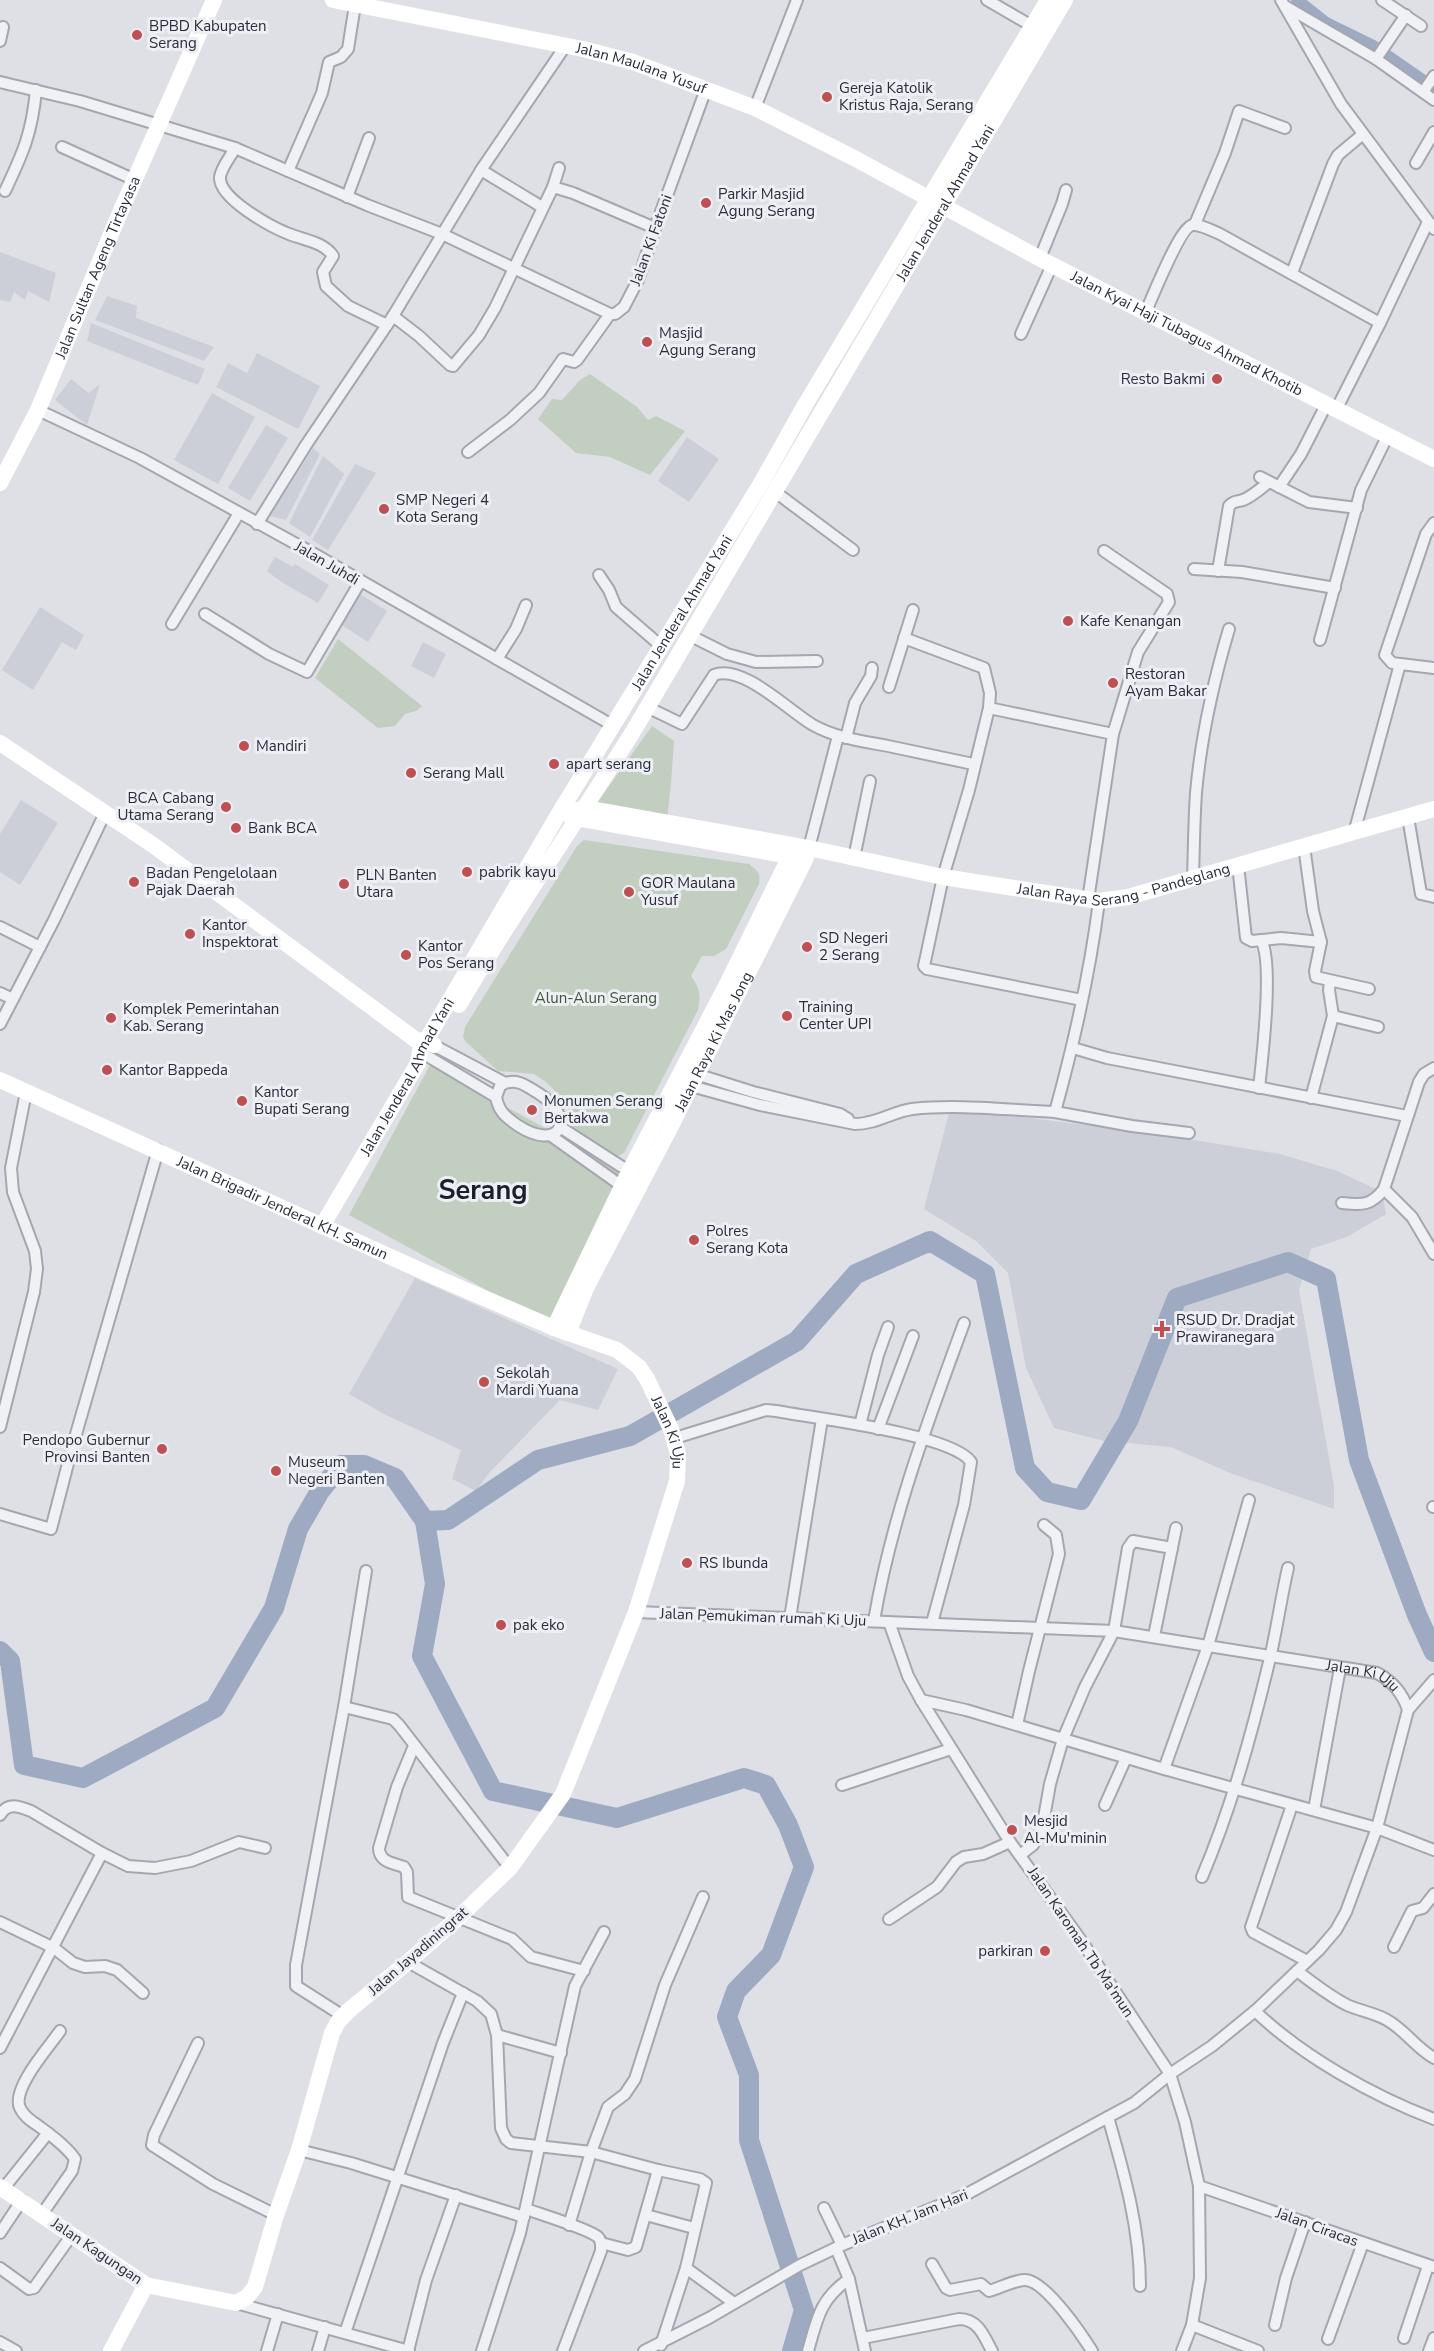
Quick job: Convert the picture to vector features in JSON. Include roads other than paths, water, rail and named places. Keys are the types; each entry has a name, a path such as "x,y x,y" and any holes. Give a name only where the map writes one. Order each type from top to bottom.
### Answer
{"main road":[{"name":"Jalan Sultan Ageng Tirtayasa","path":"0,483 38,410 214,0"},
{"name":"Jalan Maulana Yusuf","path":"333,0 566,45 633,62 755,108 936,202"},
{"name":"Jalan Jenderal Ahmad Yani","path":"424,1050 582,813 707,607 1048,0"},
{"name":"Jalan Jenderal Ahmad Yani","path":"322,1226 424,1050 466,970 612,725 936,202 1065,0"},
{"name":"Jalan Kyai Haji Tubagus Ahmad Khotib","path":"936,202 1046,262 1387,437 1433,456"},
{"path":"692,598 707,607"},
{"path":"0,743 153,845 424,1050"},
{"name":"Jalan Raya Serang - Pandeglang","path":"708,836 809,848 943,877 1094,901 1128,897 1434,809"},
{"path":"558,815 582,813 708,836 790,856 760,933 632,1183"},
{"name":"Jalan Raya Ki Mas Jong","path":"561,1330 586,1288 632,1183 694,1080 760,933 805,860 809,848"},
{"name":"Jalan Brigadir Jenderal KH. Samun","path":"0,1080 322,1226 561,1330"},
{"name":"Jalan Ki Uju","path":"561,1330 617,1350 639,1366 673,1433 678,1454 677,1481 636,1612"},
{"name":"Jalan Jayadiningrat","path":"236,2303 247,2297 255,2287 276,2215 299,2150 332,2033 343,2016 459,1917 510,1868 524,1850 564,1794 636,1612"},
{"name":"Jalan Kagungan","path":"2,2188 42,2214 70,2236 146,2285 236,2303"},
{"path":"111,2351 146,2285"}],"street":[{"path":"755,108 797,0"},
{"path":"987,0 1032,26"},
{"path":"1382,0 1421,26"},
{"path":"1283,3 1379,54 1428,84 1434,100"},
{"path":"1218,570 1229,506 1260,490 1301,454 1380,323 1431,226 1341,104 1283,3"},
{"path":"288,171 322,93 329,62 341,57 348,49 355,5"},
{"path":"1379,54 1406,15"},
{"path":"0,41 3,27"},
{"path":"257,524 306,445 390,320 481,170 566,45"},
{"path":"0,82 80,101 235,148 347,197 442,234 609,314"},
{"name":"Jalan Ki Fatoni","path":"468,452 510,420 539,393 563,359 574,362 577,360 609,314 620,312 638,280 706,89"},
{"path":"5,191 28,139 34,118 36,90"},
{"path":"1195,224 1225,153 1239,111 1285,128"},
{"path":"1416,163 1434,132"},
{"path":"1292,273 1333,164 1338,155 1364,134"},
{"path":"347,197 369,138"},
{"path":"62,147 135,180"},
{"path":"235,148 220,176 222,189 260,219 288,234 328,249 333,256 323,272 327,286 348,306 390,320 420,336 450,366 453,366 479,335 553,187 559,168"},
{"path":"481,170 542,207"},
{"path":"553,187 573,193 655,228"},
{"path":"1021,334 1046,262 1066,190"},
{"path":"1145,313 1177,243 1188,226 1195,224 1220,234 1380,323"},
{"name":"Jalan Juhdi","path":"38,410 140,458 316,555 612,725"},
{"path":"1320,640 1361,490 1387,437"},
{"path":"1270,482 1309,502 1357,508"},
{"path":"774,491 853,549"},
{"path":"172,624 239,513"},
{"path":"1434,523 1426,534 1385,655 1392,663 1434,668"},
{"path":"1055,1112 1073,1048 1093,950 1094,901 1113,734 1138,652 1169,602 1167,594 1104,551"},
{"path":"1194,569 1284,578 1335,588"},
{"path":"599,575 609,590 616,608 662,646"},
{"path":"205,614 269,654 307,672 360,582"},
{"path":"497,659 516,629 517,621 526,604"},
{"path":"889,687 913,610"},
{"path":"1193,877 1196,795 1200,760 1214,678 1229,629"},
{"path":"689,635 727,654 756,662 817,661"},
{"path":"904,638 984,668 990,693 989,708 969,790 943,877 925,968 1082,1000"},
{"path":"1354,833 1400,664"},
{"path":"809,848 842,737 855,703 871,676 872,668"},
{"path":"647,707 682,724 714,675 727,674 766,691 803,719 842,737 974,764"},
{"path":"989,708 1113,734"},
{"path":"854,858 870,782"},
{"path":"0,1024 105,813"},
{"path":"1408,817 1421,894 1434,897"},
{"path":"1304,846 1313,911 1321,942 1316,977 1369,989"},
{"path":"1238,865 1246,938 1252,941 1281,938 1321,942"},
{"path":"0,927 40,947"},
{"path":"1259,1088 1266,1014 1266,952 1261,940"},
{"path":"1311,1098 1333,1017 1330,981"},
{"path":"0,993 13,999"},
{"path":"1333,1017 1378,1027"},
{"path":"1073,1048 1107,1058 1407,1116"},
{"path":"424,1050 505,1083"},
{"path":"424,1050 496,1097 502,1114 536,1135 550,1135 557,1132 560,1127 558,1110 552,1102 520,1082 514,1081 500,1086 496,1097"},
{"path":"1342,1203 1369,1203 1376,1200 1384,1189 1419,1082 1424,1074 1434,1068"},
{"path":"694,1080 840,1114 855,1124 867,1124 910,1109 986,1108 1055,1112 1132,1126 1189,1133"},
{"path":"0,1426 34,1292 37,1269 35,1251 13,1192 11,1168 26,1092"},
{"path":"560,1127 632,1183"},
{"path":"550,1135 632,1183"},
{"path":"0,1514 51,1529 158,1150"},
{"path":"1384,1189 1412,1217 1434,1254"},
{"path":"874,1621 892,1534 964,1323"},
{"path":"860,1425 878,1354 888,1326"},
{"path":"878,1429 913,1336"},
{"path":"673,1433 766,1410 860,1425 923,1439 964,1454 971,1462 964,1505 932,1623"},
{"path":"790,1618 822,1419"},
{"path":"1164,1769 1209,1646 1249,1500"},
{"path":"1017,1725 1059,1554 1056,1535 1044,1525"},
{"path":"1154,1636 1176,1528"},
{"path":"1020,1855 1033,1845 1042,1829 1050,1784 1063,1739 1085,1687 1114,1631 1118,1599 1130,1545 1133,1541 1172,1548"},
{"path":"1202,1878 1235,1789 1270,1657 1277,1613 1288,1568"},
{"path":"343,2016 303,1992 296,1986 295,1977 366,1571"},
{"name":"Jalan Pemukiman rumah Ki Uju","path":"636,1612 889,1622"},
{"name":"Jalan Ki Uju","path":"889,1622 1114,1631 1154,1636 1377,1673 1388,1679 1405,1701 1408,1710 1377,1828 1346,1912 1336,1930 1307,1962 1255,2011 1212,2046 1170,2074"},
{"name":"Jalan Karomah Tb Ma'mun","path":"889,1622 908,1676 951,1749 1010,1842 1083,1943 1170,2074 1185,2122 1199,2186 1201,2260 1192,2325 1182,2351"},
{"path":"1314,1810 1340,1668"},
{"path":"1408,1710 1434,1680"},
{"path":"921,1700 966,1710 1164,1769 1377,1828 1434,1850"},
{"path":"344,1707 393,1719 510,1868"},
{"path":"414,1746 397,1787 379,1848 379,1855 382,1859 404,1867 407,1872 408,1897 512,1939 531,1957 584,1971"},
{"path":"842,1785 951,1749"},
{"path":"1105,1805 1126,1758"},
{"path":"1292,1805 1251,1928 1253,1932 1307,1962"},
{"path":"1,1811 10,1806 31,1811 128,1866 155,1868 191,1861 238,1842 265,1848"},
{"path":"889,1919 937,1887 956,1862 964,1857 983,1854 1010,1842"},
{"path":"0,2048 102,1853"},
{"path":"1394,1947 1412,1911 1423,1908 1434,1894"},
{"path":"569,2225 591,2152 608,2107 626,2094 635,2079 665,1985 703,1897"},
{"path":"0,1922 54,1948 74,1963 85,1966 105,1966 117,1970 143,1993"},
{"path":"482,2351 525,2213 575,1986 604,1932"},
{"path":"408,1962 477,2001 491,2014 497,2035 496,2063 501,2128 511,2143 591,2152 700,2179 706,2183 694,2228 687,2268 661,2347"},
{"path":"1297,1971 1322,1990 1348,2005 1385,2019 1402,2029 1412,2042 1434,2058"},
{"path":"345,2333 372,2259 443,2043 463,1993"},
{"path":"1255,2011 1278,2034 1305,2052 1377,2094 1434,2120"},
{"path":"42,2214 75,2165 75,2160 71,2153 26,2117 20,2109 18,2092 60,2031"},
{"path":"497,2035 561,2053"},
{"path":"198,2043 154,2135 152,2145 213,2184 276,2215"},
{"name":"Jalan KH. Jam Hari","path":"645,2351 661,2347 800,2265 839,2246 916,2217 965,2195 1134,2103 1170,2074"},
{"path":"1108,2117 1124,2170 1137,2235 1140,2286"},
{"path":"2,2188 48,2133"},
{"path":"299,2150 569,2225 599,2238 602,2243 601,2251 563,2351"},
{"path":"602,2243 632,2250 639,2242 658,2170"},
{"name":"Jalan Ciracas","path":"1199,2186 1431,2266"},
{"path":"236,2303 408,2351 426,2280 456,2195"},
{"path":"0,2233 22,2200"},
{"path":"824,2208 849,2279 865,2351"},
{"path":"646,2215 694,2228"},
{"path":"1275,2325 1286,2278 1305,2222"},
{"path":"0,2268 29,2289 34,2288 70,2236"},
{"path":"1328,2339 1363,2243"},
{"path":"932,2264 946,2288 950,2290 981,2284 989,2291 1024,2280 1034,2283 1060,2307 1092,2351"},
{"path":"1404,2338 1431,2266"},
{"path":"687,2268 737,2301"},
{"path":"808,2351 819,2315 827,2299 831,2292 849,2279"},
{"path":"267,2351 278,2314"},
{"path":"863,2338 968,2319 979,2327 992,2351"},
{"path":"1192,2325 1258,2351"},
{"path":"318,2351 325,2327"},
{"path":"1429,2351 1434,2337"},
{"path":"0,2342 16,2351"}],"waterway":[{"path":"1297,0 1326,23 1373,46 1434,88"},
{"path":"0,1651 10,1661 24,1765 83,1778 215,1708 274,1608 298,1529 320,1491 341,1465 364,1465 395,1478 425,1521 448,1520 538,1460 630,1436 797,1341 856,1274 930,1241 985,1274 1025,1468 1047,1492 1081,1500 1128,1421 1177,1298 1288,1262 1326,1279 1359,1460 1417,1615 1434,1652"},
{"path":"425,1521 435,1584 422,1656 493,1791 617,1818 744,1778 766,1785 788,1825 804,1867 771,1955 736,1991 727,2017 749,2075 749,2140 804,2310 792,2351"}],"place":[{"name":"BPBD Kabupaten Serang","path":"137,35"},
{"name":"Gereja Katolik Kristus Raja, Serang","path":"827,97"},
{"name":"Parkir Masjid Agung Serang","path":"706,203"},
{"name":"Masjid Agung Serang","path":"647,342"},
{"name":"Resto Bakmi","path":"1217,379"},
{"name":"SMP Negeri 4 Kota Serang","path":"384,509"},
{"name":"Kafe Kenangan","path":"1068,621"},
{"name":"Restoran Ayam Bakar","path":"1113,683"},
{"name":"Mandiri","path":"244,746"},
{"name":"apart serang","path":"554,764"},
{"name":"Serang Mall","path":"411,773"},
{"name":"BCA Cabang Utama Serang","path":"226,807"},
{"name":"Bank BCA","path":"236,828"},
{"name":"pabrik kayu","path":"467,872"},
{"name":"Badan Pengelolaan Pajak Daerah","path":"134,882"},
{"name":"PLN Banten Utara","path":"344,884"},
{"name":"GOR Maulana Yusuf","path":"629,892"},
{"name":"Kantor Inspektorat","path":"190,934"},
{"name":"SD Negeri 2 Serang","path":"807,947"},
{"name":"Kantor Pos Serang","path":"406,955"},
{"name":"Training Center UPI","path":"787,1016"},
{"name":"Komplek Pemerintahan Kab. Serang","path":"111,1018"},
{"name":"Kantor Bappeda","path":"107,1070"},
{"name":"Kantor Bupati Serang","path":"242,1101"},
{"name":"Monumen Serang Bertakwa","path":"532,1110"},
{"name":"Polres Serang Kota","path":"694,1240"},
{"name":"RSUD Dr. Dradjat Prawiranegara","path":"1162,1329"},
{"name":"Sekolah Mardi Yuana","path":"484,1382"},
{"name":"Pendopo Gubernur Provinsi Banten","path":"162,1449"},
{"name":"Museum Negeri Banten","path":"276,1471"},
{"name":"RS Ibunda","path":"687,1563"},
{"name":"pak eko","path":"501,1625"},
{"name":"Mesjid Al-Mu'minin","path":"1012,1830"},
{"name":"parkiran","path":"1045,1951"}],"district":[{"name":"Serang","path":"483,1190"}],"park label":[{"name":"Alun-Alun Serang","path":"596,998"}]}
